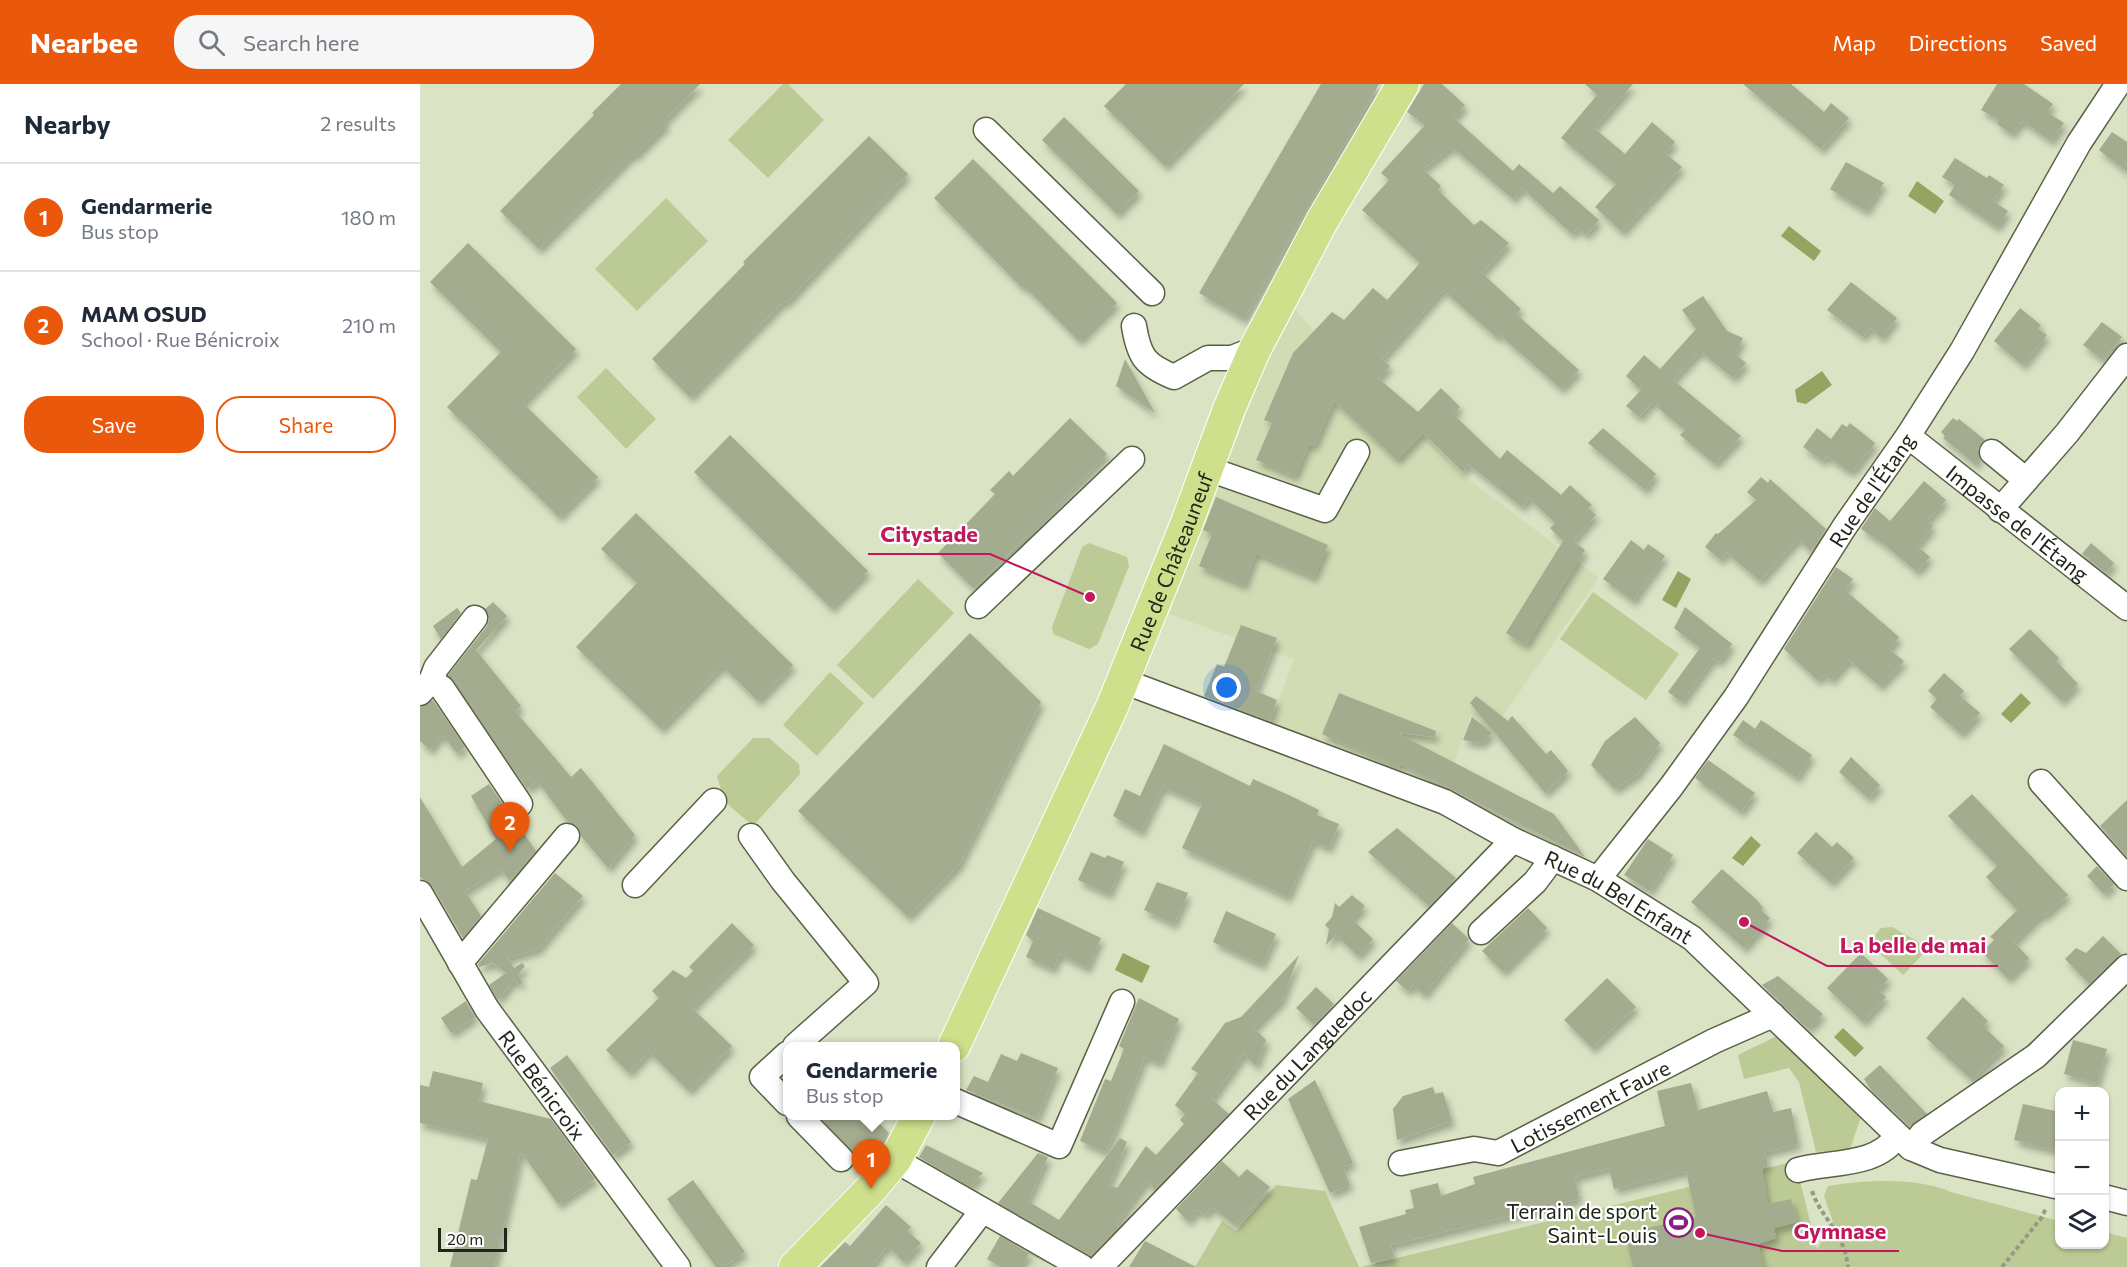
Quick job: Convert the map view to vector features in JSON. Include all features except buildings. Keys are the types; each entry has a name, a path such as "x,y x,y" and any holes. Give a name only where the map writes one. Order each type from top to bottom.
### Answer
{"main road":[{"name":"Rue de Châteauneuf","path":"956,1042 1063,816 1123,681 1255,349 1322,221 1403,84"},
{"path":"795,1267 871,1189 895,1160 918,1120"}],"street":[{"name":"Rue de l'Étang","path":"1598,879 1671,787 1724,713 1845,526 1908,436 1962,351 2109,87"},
{"path":"986,130 1152,293"},
{"path":"1134,326 1137,350 1152,368 1174,377 1208,358 1232,358 1255,349"},
{"path":"2000,510 2127,356"},
{"name":"Impasse de l'Étang","path":"1908,436 2127,608"},
{"path":"1206,468 1325,510 1358,452"},
{"path":"1992,452 2026,480"},
{"path":"978,606 1132,459"},
{"path":"475,618 436,668 425,687 442,688 520,804"},
{"path":"1724,713 1721,704 1727,679 1753,640"},
{"name":"Rue du Bel Enfant","path":"1123,681 1445,802 1514,840 1598,879 1692,938 1904,1142 1940,1160 2055,1186"},
{"path":"2041,782 2127,878"},
{"path":"635,885 714,801"},
{"path":"460,963 567,836"},
{"path":"751,836 783,881 866,983 801,1042"},
{"name":"Rue du Languedoc","path":"1100,1267 1514,840"},
{"path":"1481,932 1535,882 1553,858"},
{"name":"Rue Bénicroix","path":"420,893 488,1009 678,1267"},
{"path":"1798,1170 1875,1156 1922,1134 2036,1056 2127,967"},
{"path":"960,1103 1059,1146 1122,1002"},
{"name":"Lotissement Faure","path":"1401,1163 1474,1149 1498,1154 1714,1041 1773,1015"},
{"path":"783,1058 762,1077 783,1099"},
{"path":"803,1120 841,1159"},
{"path":"895,1160 1067,1263"},
{"path":"939,1267 982,1211"}],"path":[{"path":"2002,1267 2042,1217 2055,1190"},
{"path":"1815,1200 1834,1224 1847,1254 1848,1267"}],"shaded area":[{"path":"783,84 788,84 824,120 768,178 728,140"},
{"path":"1917,181 1944,201 1935,214 1908,196"},
{"path":"666,198 708,241 637,311 595,269"},
{"path":"1789,226 1821,251 1814,261 1781,236"},
{"path":"1296,310 1325,345 1336,346 1464,476 1599,578 1490,734 1471,716 1445,787 1269,726 1294,659 1169,614 1271,350"},
{"path":"606,368 656,419 626,449 577,397"},
{"path":"1822,371 1832,385 1806,404 1797,402 1795,390"},
{"path":"1089,543 1127,557 1129,566 1098,644 1089,649 1053,634 1052,627 1082,547"},
{"path":"1678,571 1691,579 1676,608 1662,600"},
{"path":"918,579 954,613 873,699 837,665"},
{"path":"1593,592 1679,654 1646,700 1560,639"},
{"path":"830,672 864,703 817,756 783,725"},
{"path":"2021,693 2031,703 2011,723 2001,714"},
{"path":"753,738 769,738 799,764 800,774 753,826 724,801 717,776"},
{"path":"1751,836 1761,845 1743,866 1732,858"},
{"path":"1892,927 1917,941 1925,952 1903,975 1869,943 1881,928"},
{"path":"1123,953 1150,966 1142,983 1115,970"},
{"path":"1843,1028 1864,1048 1855,1057 1834,1037"},
{"path":"1781,1034 1861,1117 1850,1149 1816,1152 1799,1082 1789,1068 1744,1079 1738,1055"},
{"path":"1795,1161 1817,1249 1833,1222 1824,1196 1828,1186 1874,1181 1907,1182 1938,1187 2055,1220 2055,1249 2109,1249 2109,1233 2127,1238 2127,1267 1360,1267"},
{"path":"1276,1185 1325,1191 1359,1267 1195,1267 1222,1221 1236,1231"}],"place":[{"name":"Citystade","path":"1090,597"},
{"name":"MAM OSUD","path":"510,852"},
{"name":"La belle de mai","path":"1744,922"},
{"name":"Gendarmerie","path":"871,1189"},
{"name":"Terrain de sport Saint-Louis","path":"1678,1222"},
{"name":"Gymnase","path":"1700,1233"}]}
